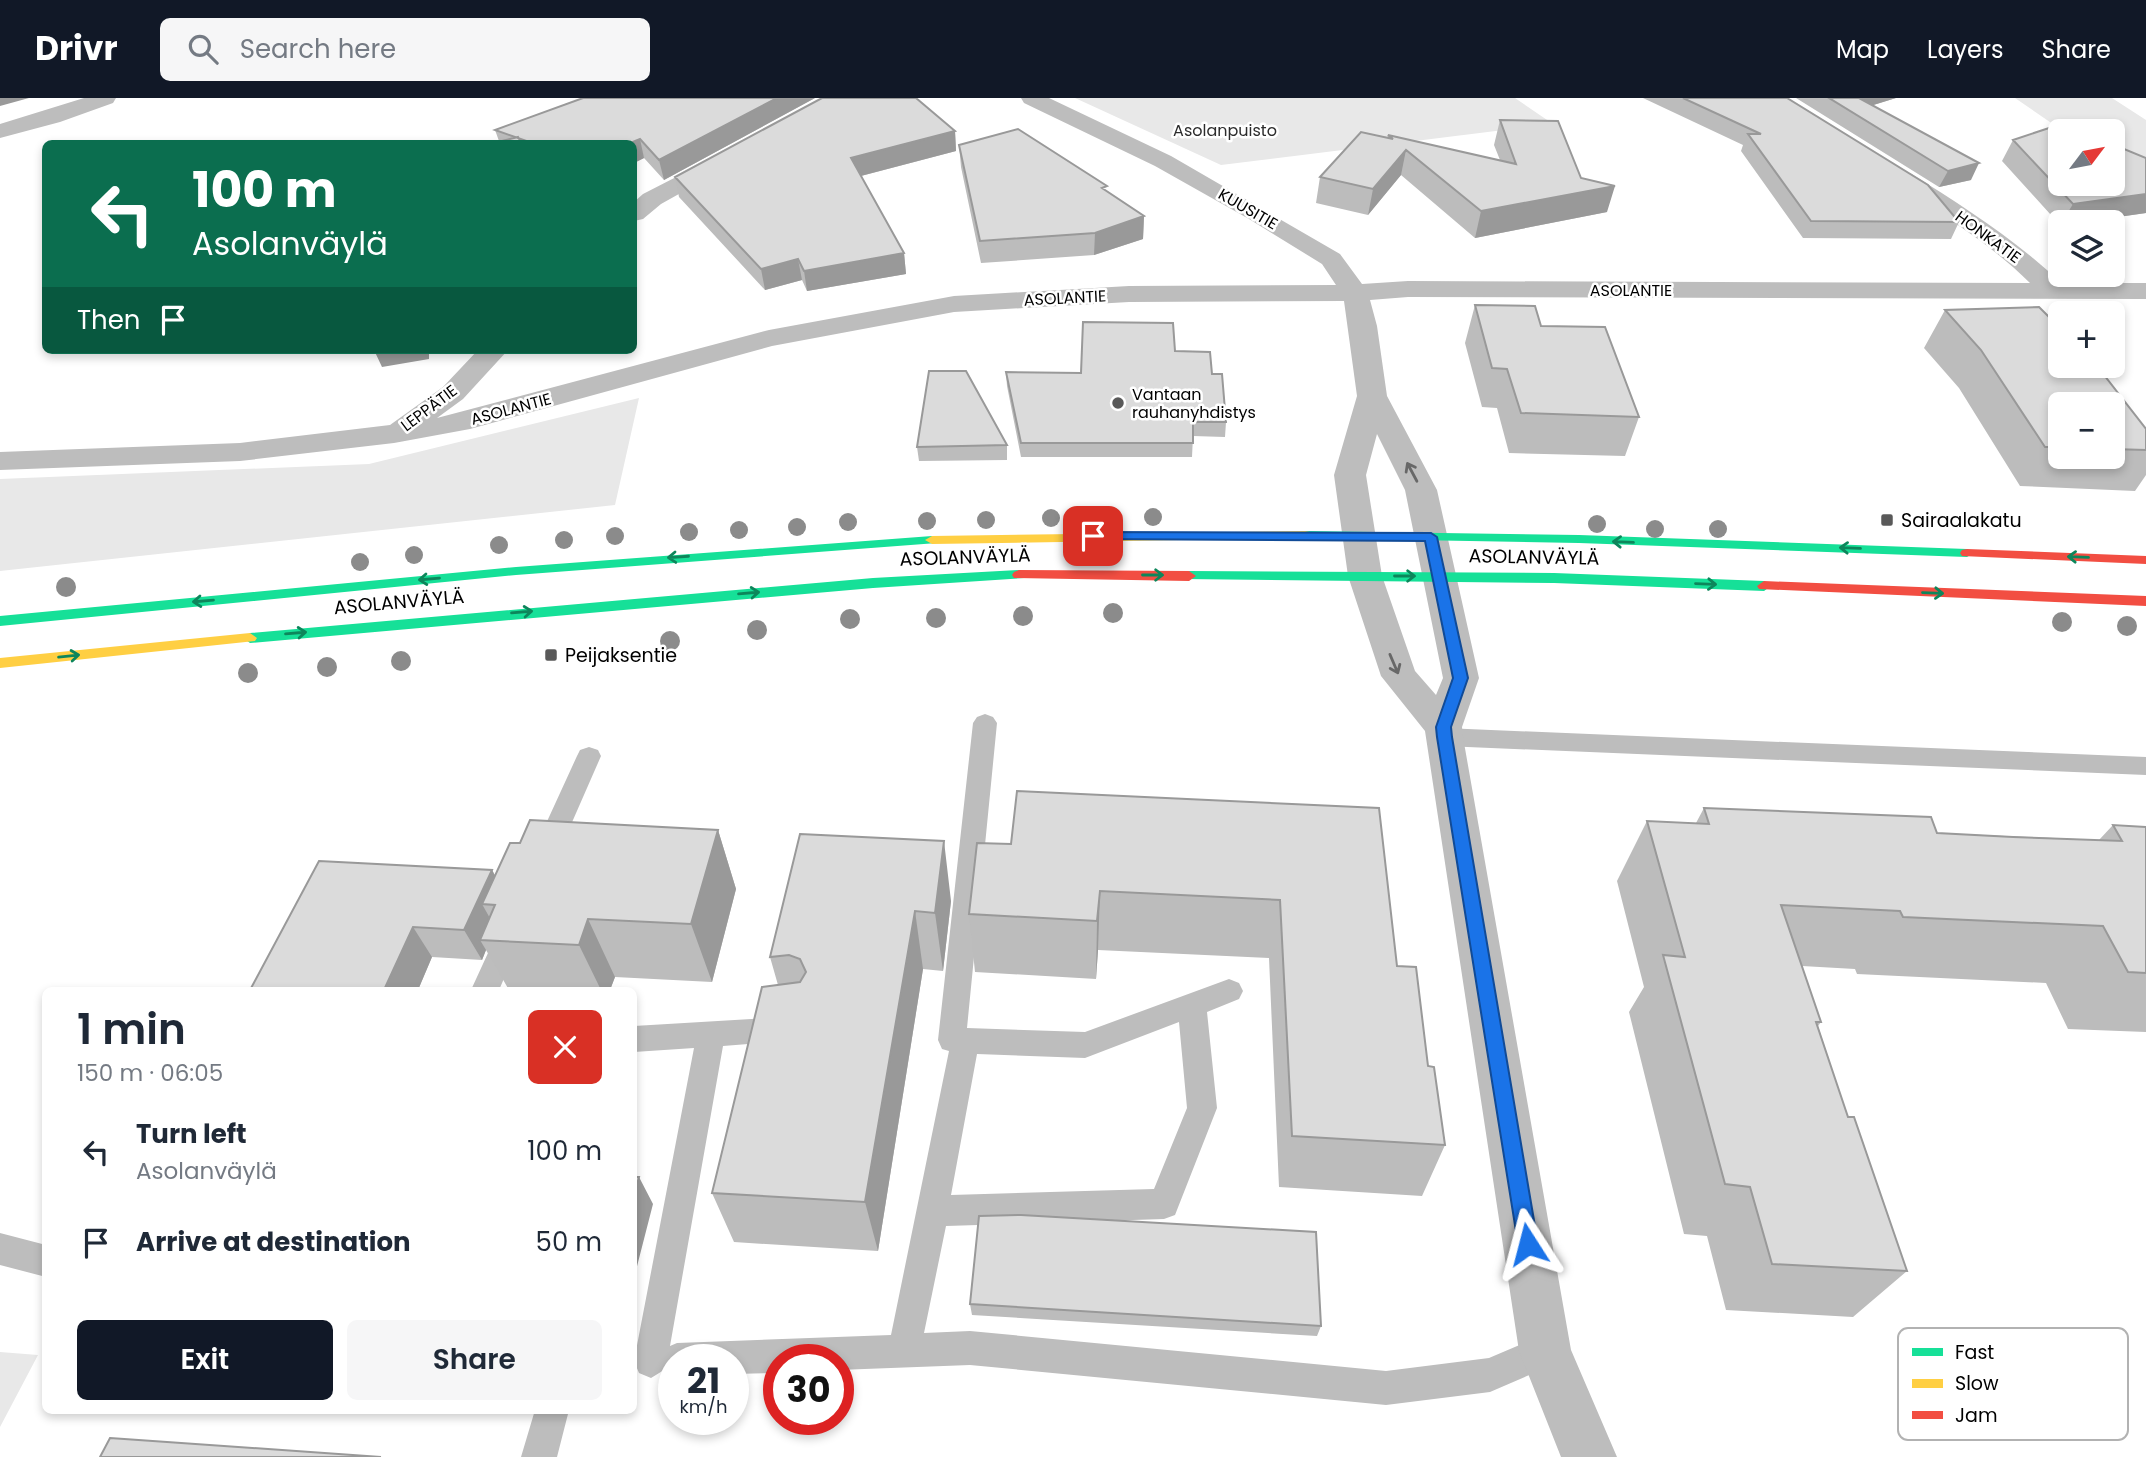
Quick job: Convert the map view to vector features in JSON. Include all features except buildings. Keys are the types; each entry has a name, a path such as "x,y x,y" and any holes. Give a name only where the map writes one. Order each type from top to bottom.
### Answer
{"main road":[{"name":"ASOLANVÄYLÄ","path":"0,621 570,566 869,543 1011,537 1431,537 1894,549 2146,560"},
{"name":"ASOLANVÄYLÄ","path":"1,664 503,614 887,582 1011,575 1554,578 2146,601"},
{"path":"1,664 27,618"}],"street":[{"path":"0,131 52,117 105,98"},
{"name":"KUUSITIE","path":"1032,98 1163,161 1258,214 1331,259 1355,293 1363,326 1372,396 1421,490 1461,678 1444,732"},
{"path":"637,212 652,199 739,150"},
{"name":"HONKATIE","path":"1881,165 1981,229 2019,257 2054,292"},
{"name":"ASOLANTIE","path":"0,461 240,452 394,434 459,423 769,338 954,304 1129,294 1355,293 1408,289 2146,291"},
{"name":"LEPPÄTIE","path":"394,434 453,393 490,354"},
{"name":"KUUSITIE","path":"1372,396 1350,475 1365,576 1399,676 1444,732"},
{"path":"1444,732 1545,1351 1589,1457"}],"lane":[{"path":"985,723 953,1040 1086,1045 1229,991"},
{"path":"1444,732 2146,766"},
{"path":"534,880 589,756"},
{"path":"486,987 517,916"},
{"path":"933,1210 1164,1204 1202,1108 1192,1005"},
{"path":"637,1039 805,1027"},
{"path":"662,1344 711,1034"},
{"path":"904,1350 965,1040"},
{"path":"0,1249 42,1260"},
{"path":"749,1357 970,1348 1386,1388 1490,1375 1545,1351"},
{"path":"539,1457 551,1414"}],"green space":[{"name":"Asolanpuisto","path":"1075,98 1515,98 1553,124 1221,165"},
{"path":"2015,98 2112,98 2146,120 2146,188 2125,174 2125,119 2048,121"},
{"path":"639,398 615,505 0,571 0,479 369,464"},
{"path":"0,1352 38,1355 0,1427"}],"traffic: fast":[{"path":"1305,535 1579,539 1967,553"},
{"path":"0,621 516,571 932,540"},
{"path":"250,638 873,583 1019,575"},
{"path":"1189,576 1554,578 1764,586"}],"traffic: slow":[{"path":"932,540 1305,535"},
{"path":"0,663 250,638"}],"traffic: jam":[{"path":"1967,553 2146,560"},
{"path":"1019,575 1189,576"},
{"path":"1764,586 2146,601"}],"place":[{"name":"Vantaan rauhanyhdistys","path":"1118,403"},
{"name":"Sairaalakatu","path":"1887,520"},
{"name":"Peijaksentie","path":"551,655"}],"route":[{"path":"1093,536 1431,537 1461,678 1443,727 1444,737 1528,1244"}]}
